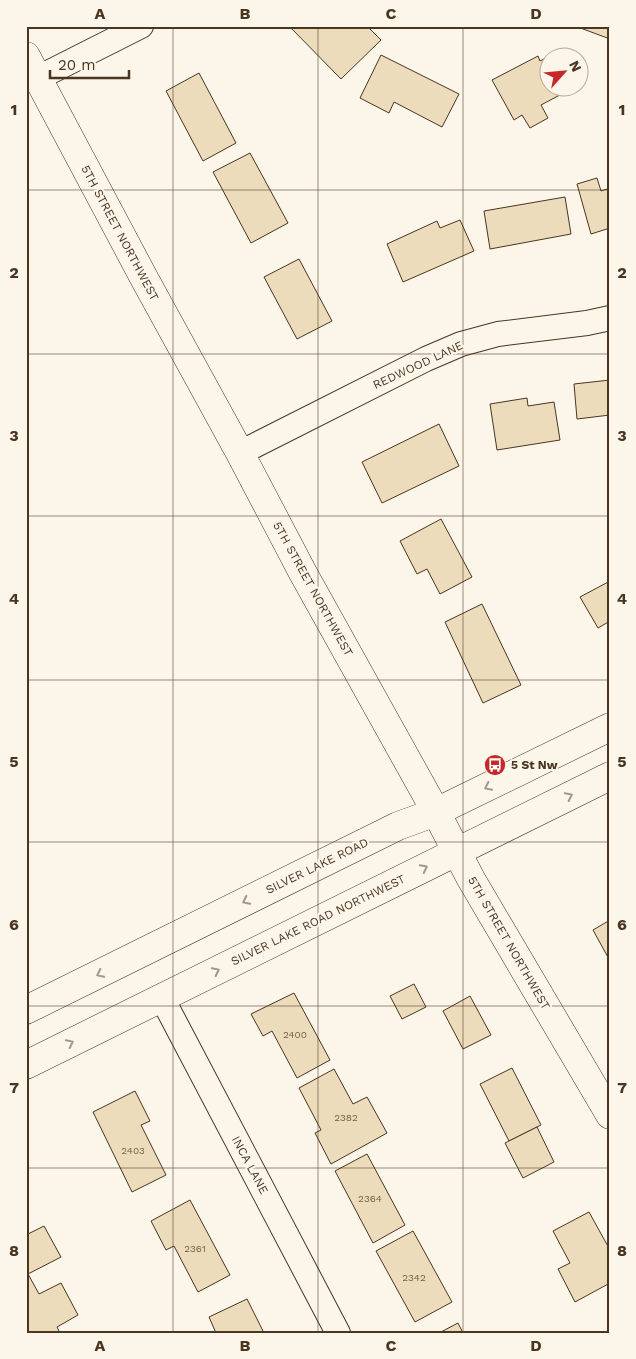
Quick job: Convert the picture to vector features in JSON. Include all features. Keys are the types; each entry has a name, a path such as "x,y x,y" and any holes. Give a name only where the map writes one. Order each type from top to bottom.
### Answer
{"main road":[{"name":"5TH STREET NORTHWEST","path":"32,67 308,582 436,812 471,879 610,1115"},
{"name":"SILVER LAKE ROAD","path":"26,1010 398,826 436,812 610,727"},
{"name":"SILVER LAKE ROAD NORTHWEST","path":"26,1065 610,776"}],"street":[{"path":"32,67 141,26"},
{"name":"REDWOOD LANE","path":"240,453 426,359 461,344 498,334 587,323 610,318"},
{"name":"INCA LANE","path":"162,998 338,1333"}],"building":[{"path":"291,26 334,26 336,28 338,26 367,26 381,40 341,79"},
{"path":"575,26 610,26 610,39"},
{"path":"381,55 459,94 442,127 394,102 389,113 360,98"},
{"path":"538,56 538,98 554,98 541,105 548,118 530,128 522,115 514,120 492,80"},
{"path":"199,73 236,143 203,161 166,91"},
{"path":"250,153 288,223 251,243 213,172"},
{"path":"597,178 601,191 610,188 610,228 591,234 577,184"},
{"path":"565,197 571,234 490,249 484,211"},
{"path":"460,220 474,251 403,282 387,244 437,221 440,228"},
{"path":"299,259 332,321 297,339 264,277"},
{"path":"610,380 610,415 577,419 574,384"},
{"path":"527,398 528,406 554,402 560,440 497,450 490,404"},
{"path":"439,424 459,466 382,503 362,462"},
{"path":"441,519 472,577 440,594 427,569 417,574 400,541"},
{"path":"610,581 610,621 598,628 580,597"},
{"path":"482,604 521,685 483,703 445,622"},
{"path":"610,920 610,961 593,930"},
{"path":"414,984 426,1007 402,1019 390,996"},
{"path":"294,993 330,1060 297,1078 272,1031 263,1036 251,1014"},
{"path":"470,996 491,1035 463,1049 443,1011"},
{"path":"512,1068 541,1125 509,1141 480,1084"},
{"path":"334,1069 353,1104 367,1097 387,1133 331,1164 315,1133 321,1130 299,1088"},
{"path":"135,1091 150,1121 141,1125 166,1175 132,1192 93,1112"},
{"path":"537,1127 554,1162 523,1178 505,1143"},
{"path":"367,1154 405,1225 373,1243 335,1171"},
{"path":"190,1200 230,1275 198,1292 174,1246 166,1250 151,1221"},
{"path":"589,1212 610,1250 610,1283 575,1302 558,1269 570,1263 553,1231"},
{"path":"44,1226 61,1257 28,1274 39,1294 61,1283 78,1315 57,1327 60,1333 26,1333 26,1235"},
{"path":"413,1231 452,1302 415,1322 376,1251"},
{"path":"247,1299 264,1333 216,1333 209,1317"},
{"path":"458,1323 463,1333 439,1333"}],"place":[{"name":"5 St Nw","path":"495,765"}]}
